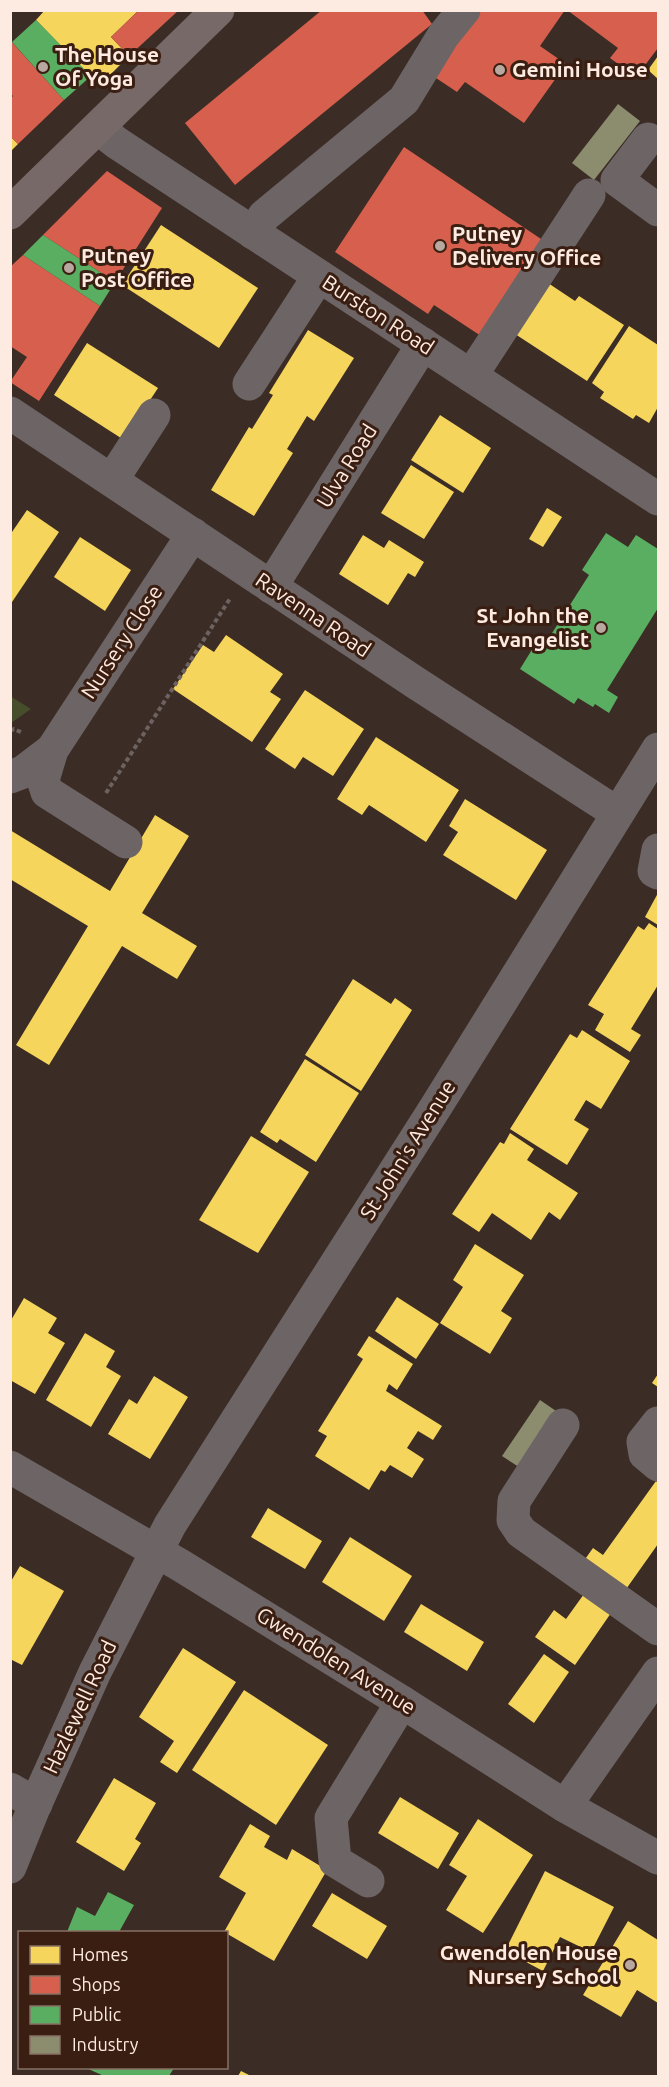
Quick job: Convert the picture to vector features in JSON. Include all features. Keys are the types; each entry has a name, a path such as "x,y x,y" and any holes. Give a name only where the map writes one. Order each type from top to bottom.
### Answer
{"highway":[{"path":"10,213 99,129 218,10"}],"street":[{"path":"253,233 264,216 404,100 443,36 464,10"},
{"name":"Burston Road","path":"99,129 658,499"},
{"path":"648,139 616,180 658,210"},
{"path":"471,376 589,195"},
{"path":"249,384 319,276"},
{"name":"Ulva Road","path":"259,579 423,344"},
{"name":"Ravenna Road","path":"10,413 617,813"},
{"path":"112,480 154,415"},
{"name":"Nursery Close","path":"126,842 47,792 43,780 52,750 193,534"},
{"name":"St John's Avenue","path":"156,1551 170,1525 430,1115 658,749"},
{"name":"Nursery Close","path":"10,777 23,772 52,750"},
{"path":"658,850 654,871 658,873"},
{"path":"658,1423 643,1442 645,1454 658,1465"},
{"path":"562,1425 514,1501 513,1520 528,1538 658,1629"},
{"name":"Gwendolen Avenue","path":"10,1467 156,1551 402,1702 565,1806 658,1858"},
{"name":"Hazlewell Road","path":"10,1867 23,1797 95,1672 156,1551"},
{"path":"565,1806 658,1673"},
{"path":"368,1881 335,1861 331,1818 402,1702"}],"path":[{"path":"89,819 259,579"}],"green space":[{"path":"10,696 31,709 11,723 10,723"}],"building: Homes":[{"path":"45,10 139,10 111,37 129,56 110,75 108,72 97,83 36,20"},
{"path":"658,56 658,79 648,70"},
{"path":"10,136 18,144 10,152"},
{"path":"161,225 258,288 219,348 122,285"},
{"path":"545,281 575,301 579,296 624,325 587,381 512,332"},
{"path":"629,326 658,345 658,407 649,423 636,415 633,419 600,398 604,392 592,383"},
{"path":"308,330 354,358 314,421 307,416 287,449 293,453 254,516 211,490 249,427 252,429 273,395 269,393"},
{"path":"87,343 158,388 124,440 54,395"},
{"path":"440,415 491,448 463,493 411,460"},
{"path":"411,465 454,492 424,539 381,513"},
{"path":"547,508 562,517 543,547 529,539"},
{"path":"27,510 59,532 10,605 10,535"},
{"path":"363,535 384,548 389,540 424,562 415,577 408,573 388,605 339,574"},
{"path":"80,537 131,570 105,611 54,577"},
{"path":"226,635 283,674 270,692 281,699 252,742 173,689 203,645 214,652"},
{"path":"305,690 364,729 333,776 303,757 295,769 265,749"},
{"path":"376,737 459,790 426,842 369,805 362,815 337,799"},
{"path":"465,799 547,850 516,900 443,855 458,832 449,826"},
{"path":"155,815 189,836 142,913 197,946 177,979 122,946 49,1065 16,1045 88,926 10,879 10,830 110,891"},
{"path":"658,893 658,925 645,917"},
{"path":"649,923 658,929 658,985 631,1029 641,1035 630,1052 595,1030 604,1014 588,1005 638,926 644,930"},
{"path":"353,979 391,1004 395,998 412,1010 361,1091 305,1055"},
{"path":"582,1030 630,1061 601,1109 586,1100 574,1120 589,1129 567,1165 510,1129 570,1034 577,1038"},
{"path":"305,1059 359,1093 316,1162 280,1139 277,1143 260,1132"},
{"path":"510,1133 534,1149 527,1160 578,1193 560,1220 549,1212 531,1240 492,1213 479,1232 452,1214 500,1142 504,1144"},
{"path":"251,1136 309,1172 258,1253 199,1220"},
{"path":"475,1244 524,1275 501,1311 512,1318 490,1354 440,1323 463,1287 453,1280"},
{"path":"397,1297 439,1324 416,1359 375,1331"},
{"path":"24,1298 57,1318 48,1333 65,1343 35,1394 10,1380 10,1322"},
{"path":"85,1333 115,1351 106,1367 121,1376 91,1427 46,1400"},
{"path":"369,1336 413,1364 397,1390 389,1384 386,1391 442,1426 433,1440 418,1431 407,1448 424,1459 412,1478 390,1465 385,1472 381,1470 369,1490 315,1456 327,1436 318,1431 363,1359 357,1355"},
{"path":"658,1374 658,1387 652,1383"},
{"path":"154,1376 188,1397 150,1459 108,1434 129,1399 137,1404"},
{"path":"656,1481 658,1483 658,1544 624,1592 583,1562 593,1548 603,1555"},
{"path":"268,1508 322,1541 305,1569 251,1537"},
{"path":"350,1537 412,1576 384,1621 322,1582"},
{"path":"20,1566 64,1591 22,1665 10,1659 10,1583"},
{"path":"584,1594 611,1613 575,1665 535,1637 554,1610 566,1619"},
{"path":"421,1604 484,1642 467,1671 404,1632"},
{"path":"183,1648 236,1682 177,1773 160,1762 174,1741 139,1717"},
{"path":"544,1654 569,1672 534,1723 508,1704"},
{"path":"244,1690 328,1745 276,1825 192,1770"},
{"path":"114,1778 156,1803 135,1839 141,1843 124,1871 76,1842"},
{"path":"400,1797 459,1833 438,1869 378,1833"},
{"path":"478,1819 533,1855 483,1933 446,1910 467,1876 449,1865"},
{"path":"250,1824 270,1836 264,1847 287,1860 292,1849 327,1870 274,1961 225,1931 246,1893 219,1877"},
{"path":"545,1871 614,1907 591,1952 560,1937 543,1971 505,1951"},
{"path":"332,1893 387,1926 367,1959 312,1926"},
{"name":"Gwendolen House Nursery School","path":"628,1921 658,1940 658,2003 637,1990 621,2017 583,1995"},
{"path":"241,2071 251,2076 238,2076"}],"building: Shops":[{"path":"139,10 179,10 129,56 111,37"},
{"path":"322,10 422,10 432,24 235,185 185,123"},
{"name":"Gemini House","path":"479,10 565,10 540,46 566,64 524,123 465,82 457,92 433,76"},
{"name":"Gemini House","path":"567,10 658,10 658,48 636,77 610,58 618,48"},
{"path":"10,40 64,100 18,144 10,136 10,99 13,96 10,93"},
{"name":"Putney Delivery Office","path":"404,147 544,241 481,336 434,305 428,314 335,252"},
{"path":"107,171 162,208 115,282 43,235"},
{"path":"23,255 100,306 39,401 10,382 27,357 10,346 10,267"}],"building: Public":[{"path":"36,20 91,76 64,100 12,42"},
{"name":"Putney Post Office","path":"43,235 115,282 100,306 23,255"},
{"name":"St John the Evangelist","path":"606,533 628,547 636,535 658,549 658,608 607,690 618,697 609,713 595,704 593,707 578,698 574,704 520,669 533,648 540,652 589,575 582,570"},
{"path":"108,1892 134,1905 120,1931 67,1931 77,1907 95,1916"},
{"path":"88,2069 173,2069 169,2076 104,2076"}],"building: Industry":[{"path":"618,104 640,121 594,180 572,163"},
{"path":"540,1400 559,1413 522,1469 502,1456"}],"place":[{"name":"The House Of Yoga","path":"43,67"},
{"name":"Gemini House","path":"500,70"},
{"name":"Putney Delivery Office","path":"440,246"},
{"name":"Putney Post Office","path":"69,268"},
{"name":"St John the Evangelist","path":"601,628"},
{"name":"Gwendolen House Nursery School","path":"630,1965"}]}
